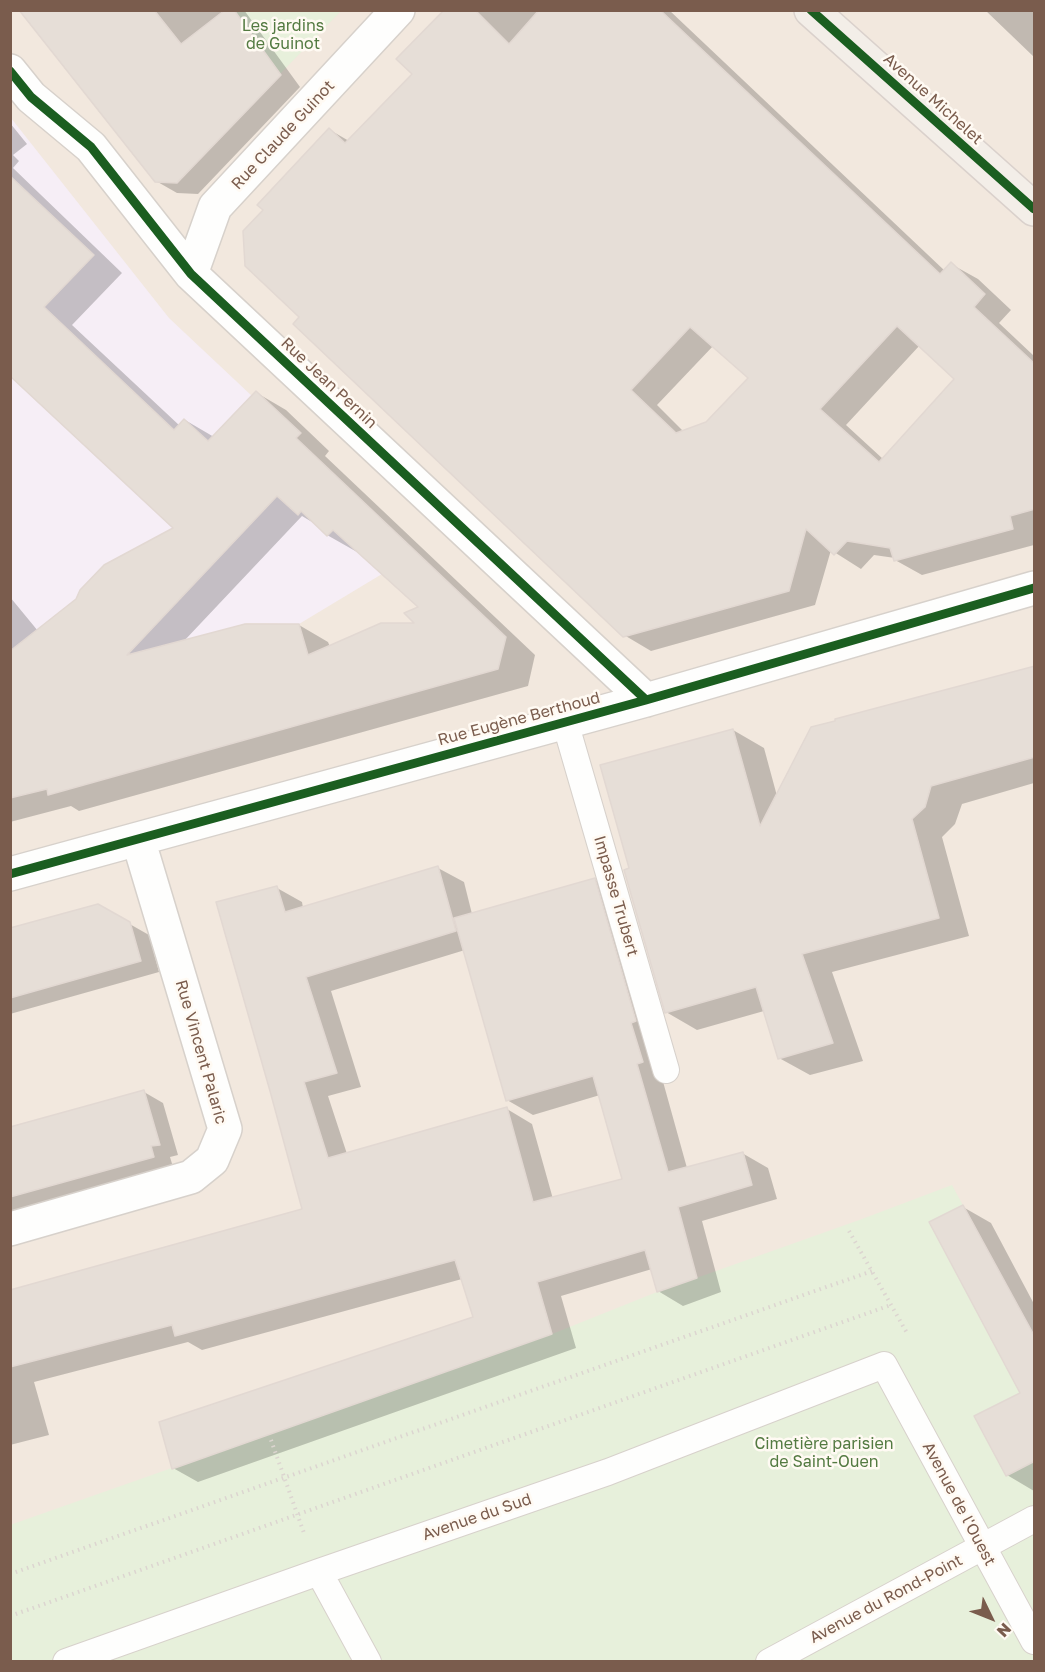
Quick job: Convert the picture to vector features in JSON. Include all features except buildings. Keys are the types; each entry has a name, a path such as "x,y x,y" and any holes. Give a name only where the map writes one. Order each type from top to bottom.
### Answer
{"main road":[{"name":"Avenue Michelet","path":"812,10 1033,206"}],"street":[{"name":"Rue Claude Guinot","path":"191,274 215,207 398,10"},
{"name":"Rue Jean Pernin","path":"10,71 31,97 91,147 191,274 646,700"},
{"name":"Rue Eugène Berthoud","path":"10,874 646,700 1035,588"},
{"name":"Rue Vincent Palaric","path":"10,1229 191,1177 213,1160 225,1129 138,839"}],"lane":[{"name":"Impasse Trubert","path":"565,722 666,1070"},
{"name":"Avenue de l'Ouest","path":"884,1365 1035,1641"},
{"name":"Avenue du Sud","path":"66,1662 608,1472 884,1365"},
{"name":"Avenue du Rond-Point","path":"769,1662 1035,1519"},
{"path":"320,1572 368,1662"}],"path":[{"path":"849,1232 907,1333 884,1365"},
{"path":"10,1574 872,1271"},
{"path":"10,1616 891,1305"},
{"path":"271,1440 320,1572"}],"shaded area":[{"path":"11,11 1034,11 1034,1661 11,1661"},
{"path":"11,118 169,318 252,396 209,441 361,500 410,546 382,574 299,624 248,623 174,643 11,709"}],"green space":[{"name":"Les jardins de Guinot","path":"234,11 341,11 280,74"},
{"name":"Cimetière parisien de Saint-Ouen","path":"952,1185 1034,1337 1034,1661 11,1661 10,1525 552,1334 657,1292"}],"cycle path":[{"path":"811,10 1034,209"},
{"path":"10,71 31,97 91,147 191,274 646,700"},
{"path":"10,874 646,700 1034,588"}]}
